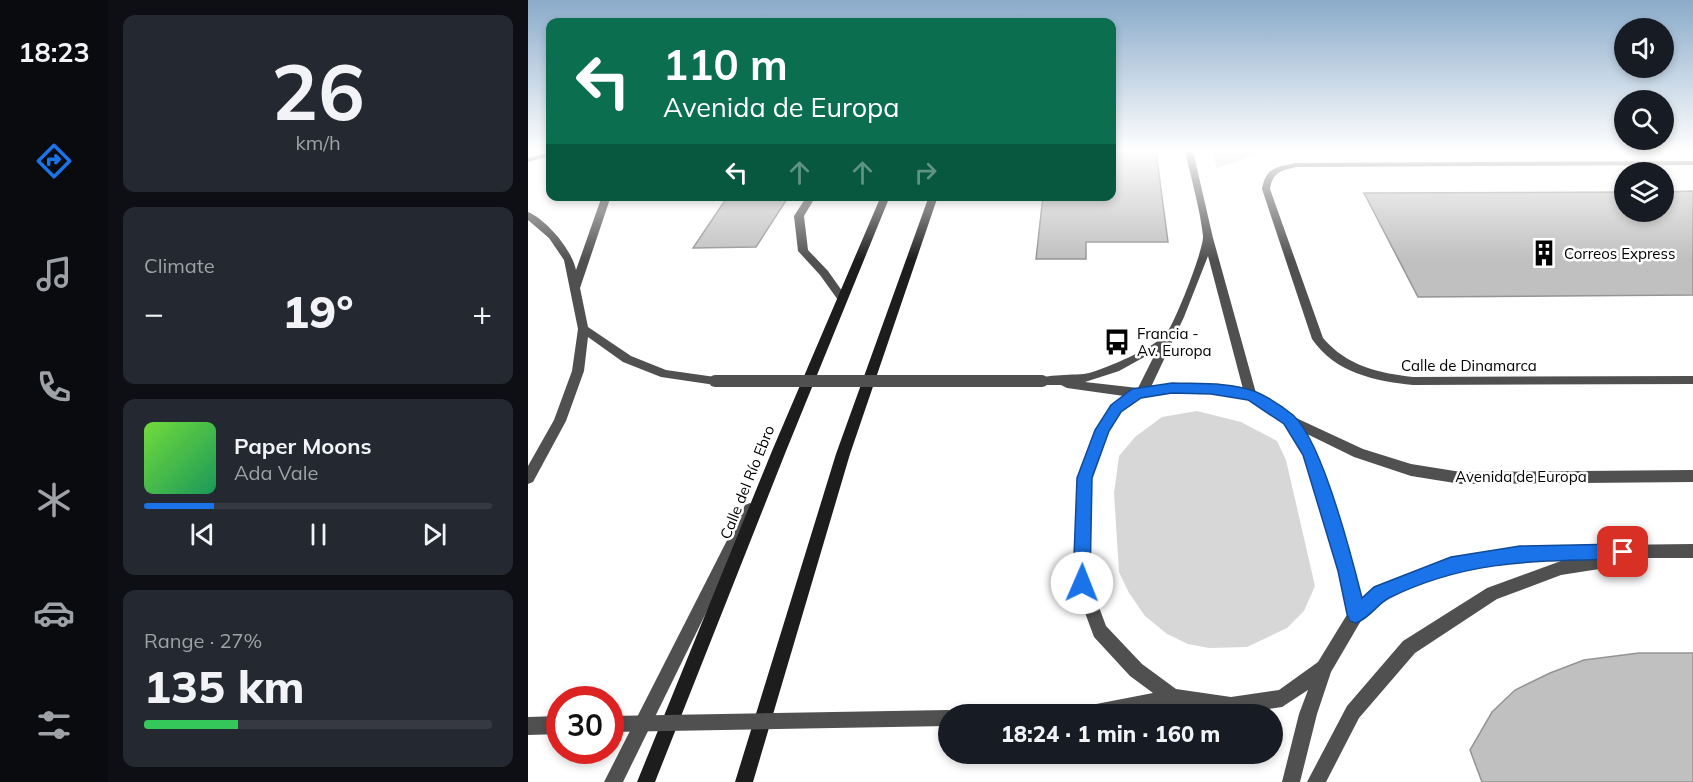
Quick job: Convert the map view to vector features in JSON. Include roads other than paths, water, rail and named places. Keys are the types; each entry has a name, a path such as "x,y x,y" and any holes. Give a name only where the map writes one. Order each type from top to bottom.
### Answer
{"main road":[{"name":"Calle del Río Ebro","path":"646,782 779,451 884,201"},
{"path":"744,782 843,454 933,201"}],"street":[{"path":"1042,381 1139,392 1172,388 1211,389 1251,395 1208,238 1198,187"},
{"name":"Calle de Dinamarca","path":"1266,187 1318,339 1331,354 1353,368 1381,377 1413,381 1693,380"},
{"path":"575,288 605,201"},
{"path":"809,201 799,216 803,251 824,273 842,298"},
{"path":"528,215 552,236 569,260 583,328 578,371 560,422 528,478"},
{"path":"1173,697 1136,670 1100,631 1082,583 1085,478 1102,430 1116,408 1139,392 1170,336 1200,270 1208,238"},
{"path":"583,328 627,359 665,374 715,381 1080,379 1133,360 1170,336"},
{"name":"Avenida de Europa","path":"1251,395 1289,420 1359,453 1411,471 1461,477 1693,476"},
{"path":"1289,420 1310,454 1347,571 1356,614"},
{"path":"613,782 779,451"},
{"path":"1316,782 1353,712 1409,647 1492,593 1561,568 1665,551"},
{"path":"1291,782 1305,724 1324,668 1356,614 1380,593 1451,565 1520,553 1693,551"},
{"path":"1139,704 1173,697 1231,706 1282,698 1324,668"},
{"path":"624,724 938,718"},
{"path":"528,726 546,725"}],"place":[{"name":"Correos Express","path":"1544,253"},
{"name":"Francia - Av. Europa","path":"1117,342"}]}
